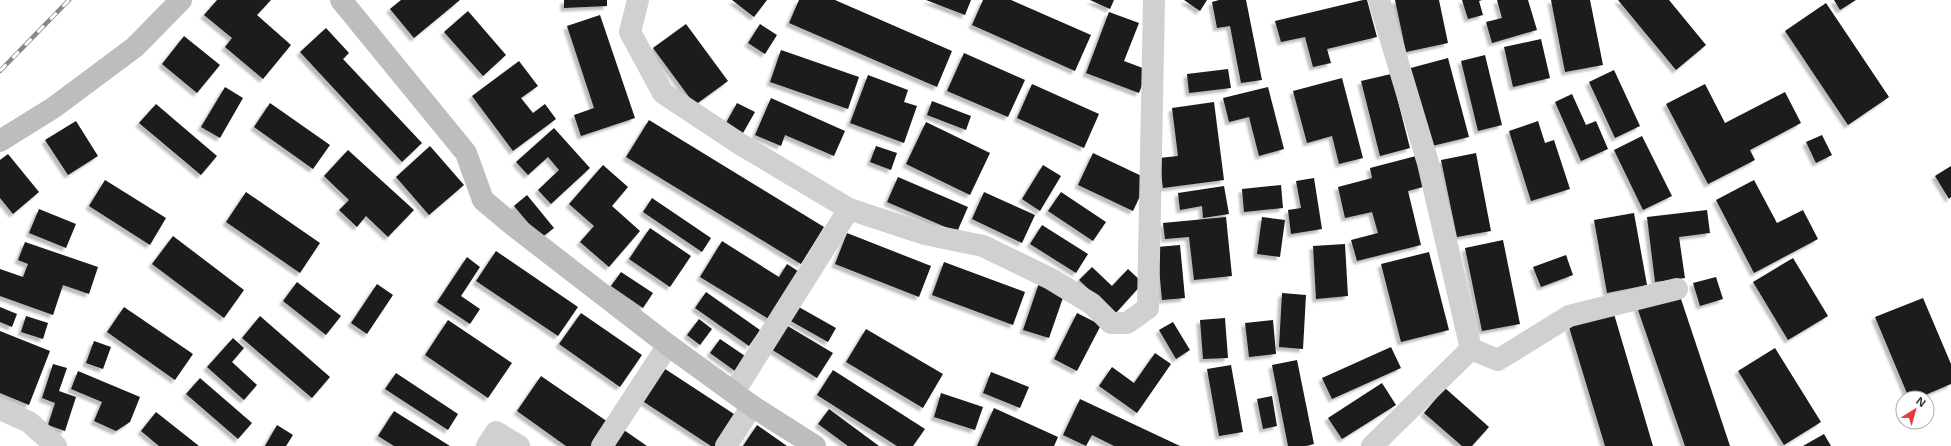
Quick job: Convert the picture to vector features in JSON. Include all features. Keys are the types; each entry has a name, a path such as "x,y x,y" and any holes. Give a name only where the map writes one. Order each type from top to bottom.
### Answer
{"street":[{"path":"0,141 53,108 135,47 181,0"},
{"path":"341,0 466,153 483,200 520,231 668,345 752,406 815,446"},
{"path":"638,0 630,32 662,93 740,144 849,209 925,234 983,246 1051,279 1092,304 1111,323 1128,323 1148,308 1154,0"},
{"path":"1379,0 1428,163 1471,349"},
{"path":"734,392 849,209"},
{"path":"1471,349 1498,360 1569,316 1677,289"},
{"path":"602,446 668,345"},
{"path":"1372,446 1471,349"},
{"path":"726,446 752,406"},
{"path":"0,409 29,422 56,446"},
{"path":"487,446 496,432 519,446"}],"building":[{"path":"217,0 271,0 257,15 291,45 263,79 225,47 232,38 204,15"},
{"path":"401,0 460,0 414,38 390,9"},
{"path":"564,0 607,0 607,6 564,8"},
{"path":"732,0 767,0 754,17"},
{"path":"799,0 835,0 952,51 937,87 789,23"},
{"path":"926,0 971,0 965,15"},
{"path":"983,0 1011,0 1091,35 1075,71 972,25"},
{"path":"1090,0 1114,0 1110,9"},
{"path":"1184,0 1207,0 1200,11"},
{"path":"1219,0 1246,0 1262,80 1241,83 1230,26 1217,28 1212,2"},
{"path":"1367,0 1377,37 1327,49 1331,63 1313,67 1305,37 1281,42 1275,21"},
{"path":"1395,0 1439,0 1448,43 1406,52"},
{"path":"1462,0 1482,0 1479,1 1483,15 1468,19"},
{"path":"1497,0 1528,0 1537,30 1492,43 1486,22 1502,18"},
{"path":"1551,0 1590,0 1603,65 1565,72"},
{"path":"1618,0 1669,0 1706,45 1676,70"},
{"path":"1834,0 1856,0 1840,10"},
{"path":"1826,3 1889,97 1848,125 1785,31"},
{"path":"468,11 506,55 483,76 444,32"},
{"path":"1109,12 1139,23 1124,61 1148,70 1139,93 1086,73"},
{"path":"600,15 635,118 581,136 574,115 594,108 567,26"},
{"path":"686,24 728,81 695,105 653,48"},
{"path":"760,24 777,35 765,54 748,43"},
{"path":"326,28 349,53 343,59 422,143 402,162 300,52"},
{"path":"184,36 220,65 197,93 162,64"},
{"path":"1541,39 1550,78 1513,87 1504,47"},
{"path":"781,50 859,77 848,109 770,82"},
{"path":"964,53 1025,80 1008,117 947,91"},
{"path":"1485,55 1502,125 1478,131 1461,61"},
{"path":"1448,58 1469,137 1428,147 1407,69"},
{"path":"519,61 538,86 521,98 533,113 545,104 556,119 513,151 472,96"},
{"path":"1228,69 1231,88 1189,93 1187,74"},
{"path":"1614,70 1640,126 1615,138 1589,82"},
{"path":"1391,74 1410,148 1380,156 1361,81"},
{"path":"868,75 908,90 904,102 917,106 904,143 850,123"},
{"path":"1342,78 1363,158 1339,164 1332,136 1307,143 1293,91"},
{"path":"1032,84 1099,114 1084,148 1017,118"},
{"path":"1705,84 1725,123 1785,92 1801,123 1750,150 1755,160 1708,184 1666,104"},
{"path":"225,87 243,98 220,138 201,127"},
{"path":"1268,87 1284,149 1259,156 1249,117 1229,122 1223,98"},
{"path":"1572,94 1586,125 1596,121 1608,149 1581,161 1555,102"},
{"path":"771,98 845,131 834,156 785,135 781,146 755,135"},
{"path":"932,101 971,116 966,130 927,115"},
{"path":"1214,102 1224,180 1163,188 1159,158 1178,156 1172,108"},
{"path":"270,103 330,145 313,169 254,127"},
{"path":"737,103 755,112 743,133 726,123"},
{"path":"156,104 217,156 201,175 139,123"},
{"path":"649,120 824,227 801,264 626,157"},
{"path":"76,121 98,156 68,175 45,140"},
{"path":"1538,121 1545,143 1554,140 1570,189 1531,201 1509,131"},
{"path":"926,122 990,153 970,195 906,164"},
{"path":"554,128 590,168 551,204 538,190 559,170 548,157 528,175 516,162"},
{"path":"1822,135 1832,155 1816,163 1806,142"},
{"path":"1642,136 1672,196 1643,210 1614,150"},
{"path":"430,146 464,185 429,215 396,177"},
{"path":"876,146 897,153 891,170 870,162"},
{"path":"348,150 414,210 388,237 366,216 357,227 339,210 349,200 324,176"},
{"path":"1093,153 1148,179 1133,211 1078,185"},
{"path":"1476,153 1491,231 1457,237 1441,160"},
{"path":"8,154 39,192 13,214 0,198 0,160"},
{"path":"1416,156 1423,187 1408,191 1421,245 1357,261 1351,240 1378,233 1372,212 1345,218 1338,187 1372,178 1370,168"},
{"path":"603,165 628,187 612,206 640,231 609,267 580,242 594,226 569,204"},
{"path":"1043,165 1061,176 1040,211 1022,199"},
{"path":"1951,166 1951,197 1949,199 1935,176"},
{"path":"898,177 968,207 957,232 887,202"},
{"path":"1314,178 1322,229 1291,234 1288,210 1301,208 1296,181"},
{"path":"105,180 166,218 150,245 89,206"},
{"path":"1754,180 1777,223 1803,210 1818,239 1754,273 1716,200"},
{"path":"1281,185 1283,208 1244,212 1242,189"},
{"path":"1224,186 1229,214 1203,218 1202,206 1180,210 1178,193"},
{"path":"246,192 320,243 300,273 226,222"},
{"path":"984,192 1035,215 1022,243 972,219"},
{"path":"1061,192 1106,222 1093,241 1048,211"},
{"path":"527,195 554,228 541,238 514,206"},
{"path":"652,198 711,238 702,252 643,212"},
{"path":"39,209 76,224 66,248 29,233"},
{"path":"1707,210 1710,233 1679,237 1685,278 1655,282 1647,217"},
{"path":"1634,213 1647,285 1607,293 1594,220"},
{"path":"1226,217 1232,276 1194,280 1189,237 1165,239 1163,223"},
{"path":"1262,217 1285,220 1280,257 1257,254"},
{"path":"1042,225 1088,254 1076,273 1030,244"},
{"path":"650,228 691,256 670,287 629,259"},
{"path":"847,233 931,266 919,297 835,264"},
{"path":"173,236 244,290 224,318 152,264"},
{"path":"1503,240 1520,324 1482,331 1465,248"},
{"path":"722,241 779,277 787,264 801,273 772,321 700,277"},
{"path":"25,242 98,267 89,294 63,285 53,315 0,296 0,269 23,277 28,264 18,260"},
{"path":"1345,244 1348,296 1316,299 1313,246"},
{"path":"1180,245 1185,298 1162,300 1157,247"},
{"path":"496,251 578,307 558,336 476,281"},
{"path":"1429,252 1449,330 1401,342 1381,264"},
{"path":"1566,255 1573,275 1541,287 1533,267"},
{"path":"467,257 480,267 461,296 480,309 470,324 437,302"},
{"path":"1793,258 1828,316 1788,340 1753,282"},
{"path":"944,262 1025,292 1013,325 932,295"},
{"path":"1092,267 1112,286 1128,269 1143,283 1115,314 1079,280"},
{"path":"621,272 653,293 643,308 611,286"},
{"path":"1716,277 1723,299 1700,306 1693,283"},
{"path":"297,282 341,316 326,335 283,301"},
{"path":"1039,283 1065,292 1049,338 1023,330"},
{"path":"377,284 393,295 367,334 351,323"},
{"path":"706,292 760,330 749,346 695,308"},
{"path":"1282,293 1306,295 1303,349 1279,347"},
{"path":"1679,293 1730,446 1685,446 1637,307"},
{"path":"1923,298 1951,364 1951,384 1935,391 1906,390 1875,317"},
{"path":"797,306 836,328 828,342 789,320"},
{"path":"0,307 17,314 12,327 0,322"},
{"path":"124,307 193,354 175,380 107,332"},
{"path":"581,313 642,355 620,387 559,344"},
{"path":"1077,313 1101,325 1077,371 1054,359"},
{"path":"1614,314 1653,446 1605,446 1569,327"},
{"path":"26,316 48,323 43,339 21,332"},
{"path":"260,316 330,377 312,398 242,338"},
{"path":"1225,318 1228,358 1203,359 1200,320"},
{"path":"699,319 712,329 700,345 687,335"},
{"path":"448,320 512,363 488,398 425,355"},
{"path":"1273,320 1276,354 1249,357 1245,323"},
{"path":"1173,322 1190,350 1176,359 1159,330"},
{"path":"786,325 833,353 817,378 771,349"},
{"path":"866,329 943,374 923,408 846,362"},
{"path":"0,331 50,351 29,405 0,393"},
{"path":"233,338 244,348 232,362 257,385 244,400 207,367"},
{"path":"720,339 745,356 735,371 710,353"},
{"path":"94,341 111,347 103,369 86,363"},
{"path":"1391,347 1401,368 1332,399 1322,378"},
{"path":"1775,348 1821,422 1784,445 1738,371"},
{"path":"1155,353 1171,364 1137,413 1099,386 1112,367 1134,383"},
{"path":"1297,360 1314,444 1306,446 1288,446 1272,365"},
{"path":"53,364 67,368 59,391 76,397 65,431 48,425 55,403 42,398"},
{"path":"659,365 737,416 717,446 711,446 638,398"},
{"path":"1231,365 1243,432 1219,436 1207,369"},
{"path":"833,370 925,429 913,446 897,446 817,395"},
{"path":"78,371 140,397 130,422 116,431 94,421 102,402 71,389"},
{"path":"991,372 1029,387 1020,408 983,393"},
{"path":"396,373 458,414 448,430 385,389"},
{"path":"541,376 608,422 591,446 566,446 517,411"},
{"path":"200,378 252,423 238,439 186,394"},
{"path":"1382,383 1396,405 1342,439 1328,418"},
{"path":"1445,388 1489,427 1472,446 1462,446 1424,413"},
{"path":"941,393 983,407 975,430 934,417"},
{"path":"1272,396 1277,426 1263,429 1257,399"},
{"path":"1080,399 1180,446 1114,446 1092,435 1086,446 1063,435"},
{"path":"994,408 1058,437 1054,446 977,446"},
{"path":"829,409 879,446 848,446 818,424"},
{"path":"394,411 450,446 394,446 378,436"},
{"path":"156,412 199,446 159,446 141,431"},
{"path":"277,425 293,435 286,446 265,446"},
{"path":"757,425 787,446 743,446"},
{"path":"621,428 647,446 608,446"},
{"path":"1824,434 1831,446 1803,446"}],"railway":[{"path":"0,71 69,0"}]}
